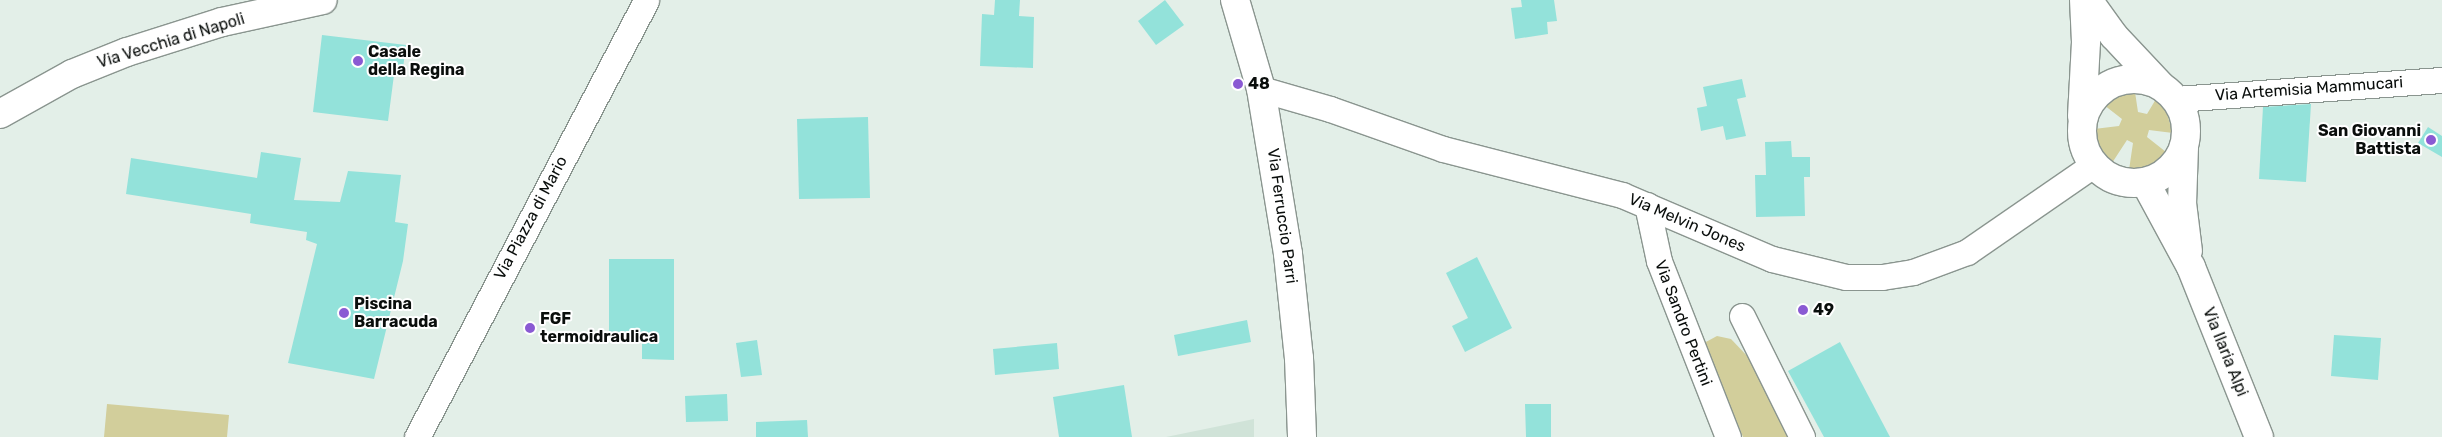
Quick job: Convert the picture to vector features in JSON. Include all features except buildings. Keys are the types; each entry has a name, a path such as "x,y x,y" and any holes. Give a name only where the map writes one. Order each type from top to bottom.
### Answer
{"street":[{"name":"Via Vecchia di Napoli","path":"0,114 72,74 127,52 222,22 323,0"},
{"name":"Via Piazza di Mario","path":"417,437 646,0"},
{"name":"Via Ferruccio Parri","path":"1235,0 1261,89 1289,262 1299,358 1302,437"},
{"path":"2084,0 2086,48 2082,126 2084,147 2093,165 2117,181 2145,182 2170,170 2184,146 2187,129 2168,92 2114,36 2088,0"},
{"path":"2082,126 2092,98 2116,81 2146,79 2168,92"},
{"name":"Via Artemisia Mammucari","path":"2168,92 2442,80"},
{"name":"Via Melvin Jones","path":"1261,89 1317,105 1443,150 1606,190 1647,205 1784,263 1846,277 1882,277 1922,270 1967,252 2093,165"},
{"name":"Via Ilaria Alpi","path":"2184,146 2182,203 2191,267"},
{"name":"Via Ilaria Alpi","path":"2145,182 2191,267 2260,437"},
{"name":"Via Sandro Pertini","path":"1647,205 1659,261 1728,437"},
{"path":"1742,316 1802,437"}],"shaded area":[{"path":"2135,92 2138,112 2147,114 2156,99 2165,108 2173,133 2149,130 2147,137 2166,152 2154,165 2129,170 2133,143 2127,140 2112,163 2099,149 2094,129 2119,126 2122,119 2104,105 2118,94"},
{"path":"1717,336 1731,339 1751,360 1788,437 1743,437 1704,343"},
{"path":"107,404 229,415 227,437 104,437"},
{"path":"1254,419 1254,437 1166,437"}],"place":[{"name":"Casale della Regina","path":"358,61"},
{"name":"48","path":"1238,84"},
{"name":"San Giovanni Battista","path":"2431,140"},
{"name":"49","path":"1803,310"},
{"name":"Piscina Barracuda","path":"344,313"},
{"name":"FGF termoidraulica","path":"530,328"}]}
